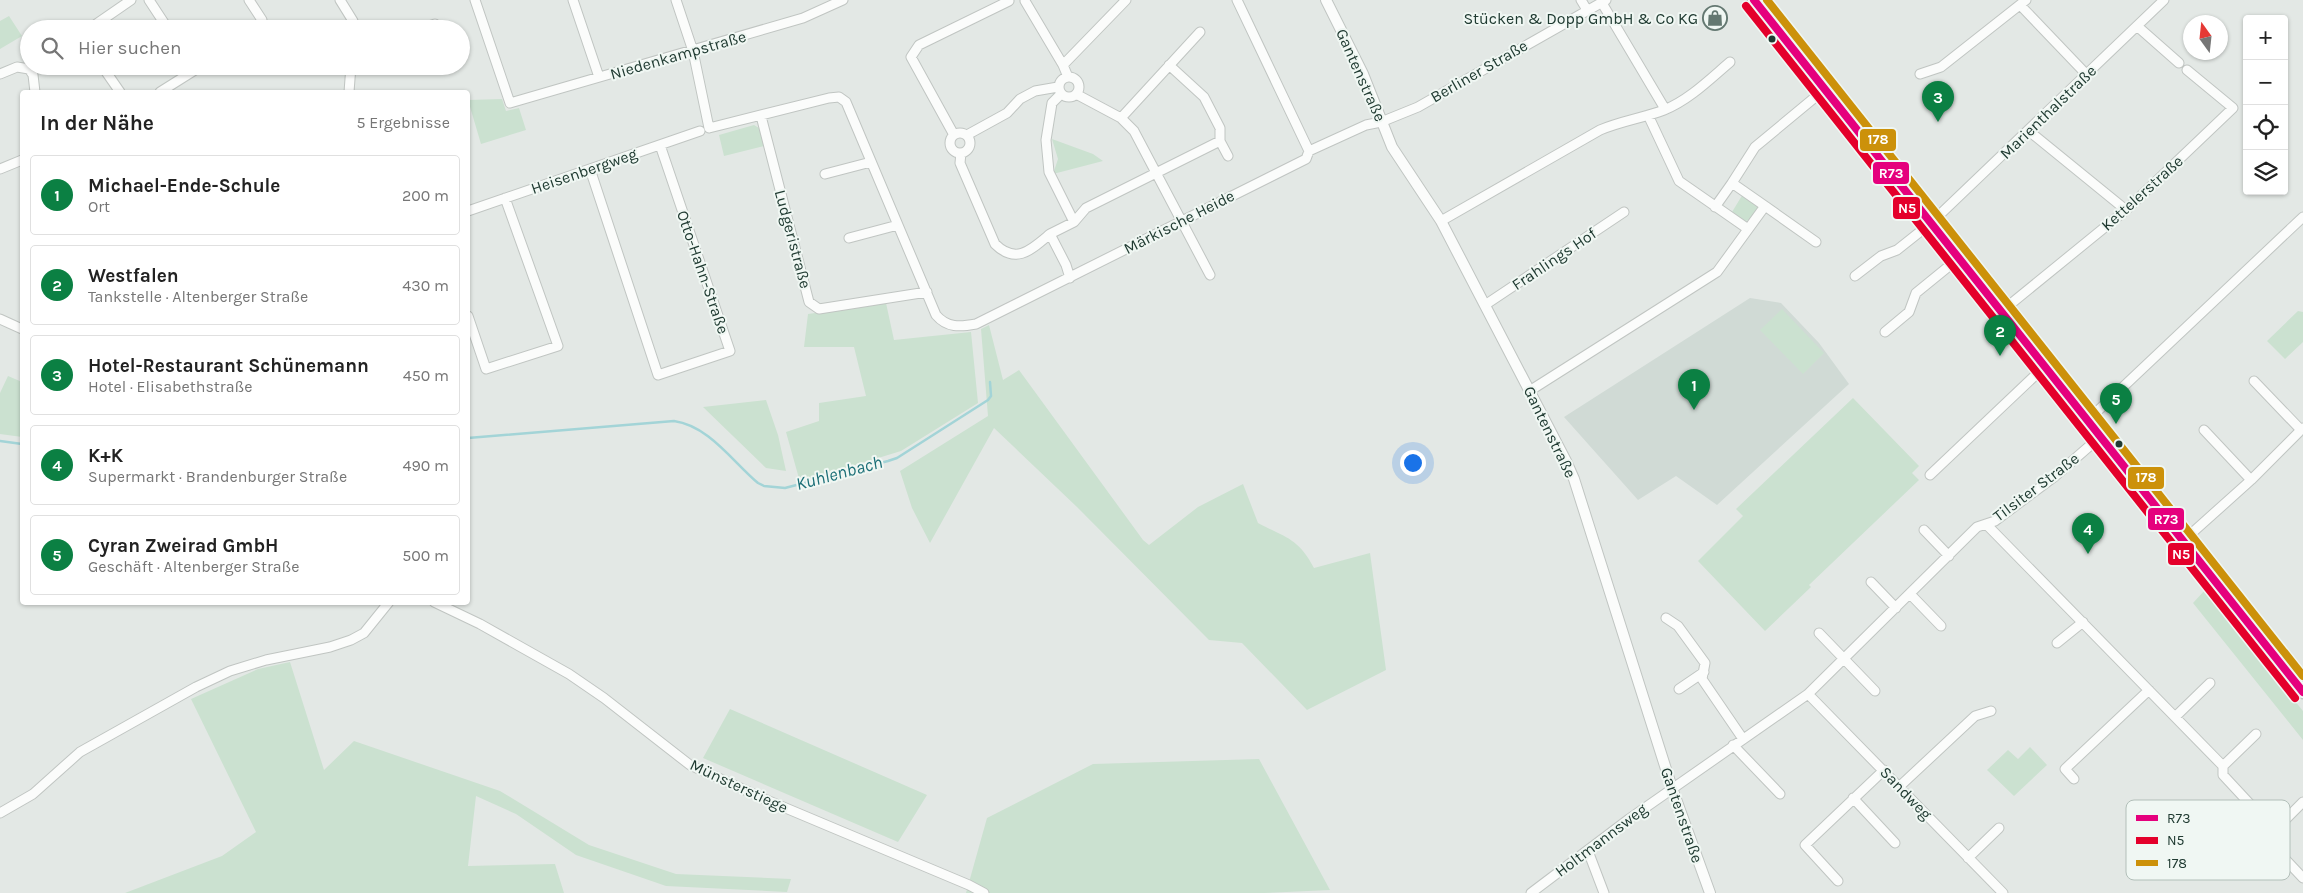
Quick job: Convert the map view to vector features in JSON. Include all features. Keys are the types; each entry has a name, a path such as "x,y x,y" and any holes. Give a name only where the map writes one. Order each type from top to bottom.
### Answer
{"main road":[{"path":"1754,0 2303,692"}],"street":[{"path":"102,20 131,0"},
{"path":"149,0 162,20"},
{"path":"250,0 262,20"},
{"path":"340,0 352,20"},
{"name":"Niedenkampstraße","path":"475,0 510,103 803,18 844,0"},
{"path":"573,0 599,77"},
{"path":"676,0 693,51 709,128 839,97 846,102 926,292"},
{"path":"954,135 911,57 919,45 1008,0 1018,5 1025,1 1063,65 1068,77"},
{"path":"1063,65 1126,0"},
{"path":"1237,0 1309,151"},
{"name":"Gantenstraße","path":"1326,0 1363,74 1392,147 1441,221 1530,390 1574,479 1672,788 1710,893"},
{"path":"1581,0 1587,10"},
{"name":"Marienthalstraße","path":"1855,276 1881,256 1897,250 1931,223 2164,0"},
{"name":"Berliner Straße","path":"1381,122 1418,107 1604,1 1665,109"},
{"path":"1920,74 1941,67 2024,3 2087,75"},
{"path":"2137,26 2179,64"},
{"path":"1121,118 1200,32"},
{"path":"1441,221 1600,130 1665,109 1689,96 1730,62"},
{"path":"1169,65 1204,97 1220,128 1220,141 1228,156"},
{"path":"0,74 20,68"},
{"name":"Kettelerstraße","path":"2002,311 2126,210 2233,108 2187,70"},
{"path":"33,75 35,90"},
{"path":"108,75 119,90"},
{"path":"163,90 188,75"},
{"path":"349,90 350,75"},
{"path":"967,135 970,142 968,150 960,153 953,151 950,144 954,135 959,133 967,135 1007,113 1020,98 1035,90 1060,91 1069,97 1076,94 1079,87 1076,80 1068,77 1061,80 1060,91 1052,104 1046,140 1049,172 1074,222"},
{"path":"1715,206 1756,147 1825,88"},
{"path":"1076,94 1121,118 1134,131 1210,274"},
{"path":"1648,115 1679,181 1748,230"},
{"name":"Ludgeristraße","path":"761,116 809,302 819,309 926,292"},
{"name":"Märkische Heide","path":"926,292 936,315 942,322 963,327 976,324 1306,159 1309,151 1366,125 1381,122"},
{"name":"Heisenbergweg","path":"470,210 700,131"},
{"path":"2029,131 2126,210"},
{"path":"960,153 960,163 995,244 1005,254 1018,255 1036,247 1050,234 1074,222 1086,208 1220,141"},
{"name":"Otto-Hahn-Straße","path":"590,169 658,374 730,350 660,145"},
{"path":"0,169 20,161"},
{"path":"825,174 871,162"},
{"path":"1732,183 1816,242"},
{"path":"470,322 486,369 558,346 505,198"},
{"path":"1530,390 1707,279 1724,266 1765,206"},
{"name":"Frahlings Hof","path":"1485,305 1624,212"},
{"path":"2088,420 2303,216"},
{"path":"849,238 898,224"},
{"path":"1050,234 1066,265 1070,278"},
{"path":"1885,332 1909,312 1916,293 1959,258"},
{"path":"0,319 20,328"},
{"path":"1930,475 2045,366"},
{"path":"2183,541 2251,480 2302,429 2254,381"},
{"path":"2204,430 2251,480"},
{"name":"Tilsiter Straße","path":"1672,788 1808,694 1977,527 1996,521 2054,477 2101,436"},
{"path":"1986,524 2223,766"},
{"path":"1924,530 1949,556"},
{"path":"1871,582 1896,608"},
{"path":"1910,594 1941,626"},
{"path":"0,813 33,794 80,752 196,687 230,671 266,660 330,647 351,640 364,633 387,605"},
{"name":"Münsterstiege","path":"440,605 488,628 569,674 604,698 690,765 769,802 969,884 984,893"},
{"path":"1666,618 1678,626 1705,663 1702,679 1743,739"},
{"path":"2057,643 2082,622"},
{"path":"1819,633 1875,691"},
{"path":"1679,689 1704,672"},
{"path":"2175,717 2210,683"},
{"path":"2074,779 2065,769 2149,690"},
{"name":"Sandweg","path":"1808,694 2004,893"},
{"path":"1900,786 1975,716 1991,711"},
{"path":"2246,800 2222,775 2223,766 2256,734"},
{"path":"1733,745 1780,794"},
{"path":"1838,881 1805,845 1884,770"},
{"name":"Holtmannsweg","path":"1531,893 1672,788"},
{"path":"1853,798 1895,843"},
{"path":"2290,815 2303,802"},
{"path":"1968,858 1999,828"},
{"path":"1588,851 1604,893"},
{"path":"2290,864 2303,878"}],"shaded area":[{"path":"1750,298 1781,303 1819,343 1849,384 1717,505 1676,476 1638,500 1564,417"}],"green space":[{"path":"9,16 20,33 20,37 0,49 0,21"},
{"path":"502,99 506,111 519,108 526,130 481,144 470,107 470,100"},
{"path":"754,125 759,128 764,146 724,156 719,135"},
{"path":"1052,139 1093,154 1103,161 1053,174 1058,159"},
{"path":"1743,194 1757,202 1759,207 1750,220 1745,221 1732,212"},
{"path":"886,303 894,340 971,332 978,403 901,451 800,482 786,432 819,421 819,403 866,396 854,347 804,347 808,314"},
{"path":"1782,309 1824,353 1803,374 1760,330"},
{"path":"2298,311 2303,312 2303,342 2285,359 2267,341"},
{"path":"989,325 1003,380 1019,370 1143,540 1149,545 1198,507 1243,484 1258,523 1297,545 1314,568 1370,553 1386,670 1307,710 1242,643 1209,640 1077,507 994,428 930,543 912,508 900,471 988,416 981,329"},
{"path":"8,376 20,381 20,437 0,434 0,393"},
{"path":"1853,398 1919,466 1912,473 1919,480 1809,585 1811,587 1765,631 1698,561 1743,516 1736,509"},
{"path":"766,400 778,435 786,471 766,468 703,407"},
{"path":"2205,590 2303,711 2303,740 2193,603"},
{"path":"290,662 324,770 354,741 500,791 589,845 676,874 791,879 787,892 666,886 576,855 516,814 476,796 468,866 555,864 564,893 125,893 222,856 256,832 191,699 258,669"},
{"path":"730,709 927,795 898,842 703,758"},
{"path":"2030,747 2047,765 2014,796 1987,770 2008,750 2018,759"},
{"path":"1259,759 1330,890 1264,893 966,893 987,818 1093,764"}],"waterway":[{"name":"Kuhlenbach","path":"470,438 674,421 687,424 709,437 758,483 764,486 785,488 897,458 988,400 991,396 990,382"},
{"name":"Kuhlenbach","path":"0,441 20,444"}],"transit line":[{"name":"R73","path":"1754,0 2303,692"},
{"name":"178","path":"1767,0 2303,676"},
{"name":"N5","path":"1746,6 2295,698"}],"place":[{"name":"Stücken & Dopp GmbH & Co KG","path":"1715,18"},
{"name":"Hotel-Restaurant Schünemann","path":"1938,122"},
{"name":"Westfalen","path":"2000,356"},
{"name":"Michael-Ende-Schule","path":"1694,410"},
{"name":"Cyran Zweirad GmbH","path":"2116,424"},
{"name":"K+K","path":"2088,554"}]}
